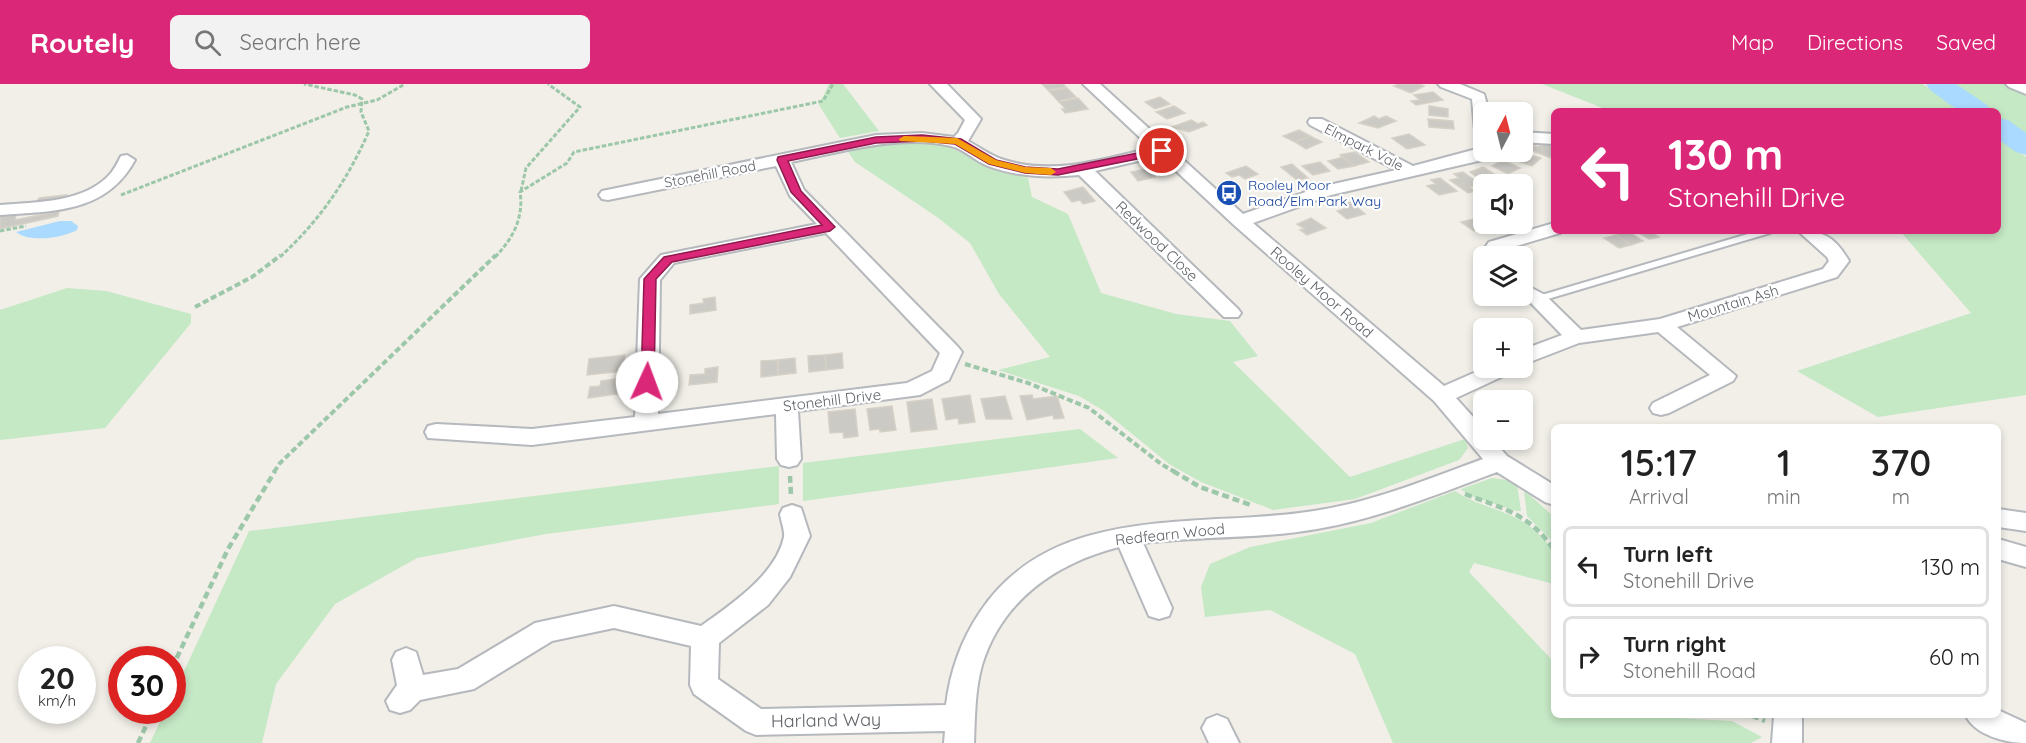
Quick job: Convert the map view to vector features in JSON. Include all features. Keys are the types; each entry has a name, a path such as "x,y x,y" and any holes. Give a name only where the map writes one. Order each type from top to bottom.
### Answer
{"street":[{"path":"938,84 974,119 965,136 957,141"},
{"name":"Rooley Moor Road","path":"1091,84 1240,221 1442,396 1499,462 1551,494"},
{"path":"1446,84 1479,97 1480,102"},
{"path":"2014,84 2026,89"},
{"name":"Elmpark Vale","path":"1316,122 1412,171"},
{"name":"Stonehill Road","path":"608,195 876,140 922,138 957,141 993,162 1025,170 1058,172 1083,169 1162,151"},
{"path":"1533,138 1551,139"},
{"path":"1240,221 1326,191 1473,157"},
{"path":"0,210 69,203 110,183 123,171 127,160"},
{"path":"782,160 796,192 951,352 948,359"},
{"name":"Redwood Close","path":"1083,169 1231,313"},
{"path":"646,423 650,279 668,259 830,227"},
{"path":"1496,246 1551,231"},
{"name":"Mountain Ash","path":"1533,353 1576,337 1662,325 1830,273 1839,261 1837,255 1811,234"},
{"path":"1533,297 1576,337"},
{"path":"1661,408 1725,376 1662,325"},
{"name":"Stonehill Drive","path":"436,432 532,437 912,390 941,375 948,359"},
{"path":"1442,396 1481,378"},
{"path":"787,406 789,459"},
{"name":"Redfearn Wood","path":"959,730 971,655 984,624 1012,588 1054,560 1095,544 1127,536 1317,520 1383,504 1499,462"},
{"path":"406,660 406,695 464,680 545,631 614,617 705,638 759,598 781,570 797,536 792,514"},
{"path":"2001,518 2026,522"},
{"path":"1127,536 1159,609"},
{"path":"2001,550 2026,557"},
{"name":"Harland Way","path":"705,638 704,685 756,722 959,730"},
{"path":"1787,743 1788,718"},
{"path":"1985,718 2026,737"}],"lane":[{"path":"1533,293 1756,234"}],"path":[{"path":"195,307 223,295 259,274 321,218 344,185 369,131 361,112 362,99 355,95 304,84"},
{"path":"116,197 347,107 377,100 405,84"},
{"path":"182,646 228,549 279,463 507,245 523,208 520,192 526,168 580,107 548,84"},
{"path":"520,192 567,163 574,153 823,101 833,84"},
{"path":"0,231 29,225"},
{"path":"948,359 1028,383 1089,408 1161,464 1200,487 1262,509 1283,524"},
{"path":"789,459 792,514"},
{"path":"1448,480 1468,496 1496,505 1524,518 1544,535 1551,546"},
{"path":"138,743 147,724"}],"green space":[{"path":"829,84 843,84 879,131 840,138 819,105"},
{"path":"1542,84 1923,84 1957,108 1602,108"},
{"path":"1946,84 2007,84 2026,92 2026,141 2001,123 2001,108 1980,108"},
{"path":"2001,140 2026,157 2026,395 1878,417 1797,371 1971,313 1903,234 2001,234"},
{"path":"918,143 947,146 989,166 1028,178 1032,197 1068,214 1101,293 1176,314 1230,321 1258,356 1233,362 1350,477 1465,439 1468,448 1459,460 1355,499 1273,510 1201,482 1169,464 1104,411 1079,396 998,370 1050,357 999,294 970,243 937,217 855,162 847,150 884,144"},
{"path":"67,288 106,291 191,314 191,323 105,428 0,440 0,310"},
{"path":"1080,429 1118,458 803,501 803,463"},
{"path":"779,466 779,504 546,534 417,558 335,604 276,684 262,743 150,743 159,724 186,724 186,667 249,531"},
{"path":"1492,478 1517,484 1521,511 1468,495 1461,489"},
{"path":"1524,490 1551,514 1551,540 1527,516"},
{"path":"1455,491 1511,515 1532,527 1541,536 1551,549 1551,583 1474,563 1469,572 1551,659 1551,718 1678,718 1732,721 1762,737 1751,743 1393,743 1355,654 1270,610 1205,617 1201,587 1210,564 1250,547 1371,523"}],"water":[{"path":"60,221 71,221 78,226 77,230 46,238 29,237 16,232"}],"building":[{"path":"1042,84 1063,84 1066,87 1048,90"},
{"path":"1399,84 1424,86 1411,93 1394,86"},
{"path":"1067,88 1076,97 1058,101 1049,91"},
{"path":"1433,92 1443,100 1416,105 1411,101 1420,100 1414,95"},
{"path":"1160,97 1170,104 1155,109 1145,102"},
{"path":"1078,98 1088,109 1065,113 1062,109 1066,109 1059,102"},
{"path":"1174,106 1185,113 1167,119 1156,112"},
{"path":"1429,106 1448,109 1448,117 1429,115"},
{"path":"1374,116 1379,119 1386,116 1396,121 1378,128 1359,123"},
{"path":"1428,119 1453,121 1454,129 1429,127"},
{"path":"1191,120 1207,125 1189,132 1172,127"},
{"path":"1299,130 1310,136 1295,142 1283,136"},
{"path":"1409,134 1425,145 1407,149 1392,138"},
{"path":"1310,136 1322,142 1306,149 1295,142"},
{"path":"1547,141 1551,142 1551,158 1533,151 1533,145 1538,147"},
{"path":"1355,152 1369,162 1354,166 1340,155"},
{"path":"1533,156 1541,158 1532,166 1521,162 1533,162"},
{"path":"1343,157 1354,166 1338,169 1328,161"},
{"path":"1320,162 1330,171 1313,175 1302,166"},
{"path":"1499,162 1507,162 1520,168 1508,174 1492,166"},
{"path":"1292,164 1308,178 1297,180 1281,167"},
{"path":"1246,166 1258,174 1245,179 1239,175 1232,177 1226,173"},
{"path":"1483,167 1494,174 1473,174 1470,172"},
{"path":"1147,169 1155,177 1138,181 1131,172"},
{"path":"1463,172 1473,179 1473,186 1469,187 1473,192 1468,193 1450,180 1459,178 1454,174"},
{"path":"1440,178 1457,191 1439,195 1427,186 1436,184 1431,180"},
{"path":"1083,187 1095,201 1083,204 1080,200 1072,202 1064,192"},
{"path":"66,195 61,202 34,205 39,198"},
{"path":"1351,202 1365,214 1347,219 1337,211 1346,208 1341,205"},
{"path":"17,211 15,220 59,211 58,216 0,229 0,214"},
{"path":"1311,218 1326,228 1307,235 1300,230 1305,229 1297,224"},
{"path":"1473,219 1473,230 1461,222"},
{"path":"1632,234 1643,241 1631,245 1616,235"},
{"path":"1641,234 1654,234 1659,237 1649,239"},
{"path":"1616,235 1631,245 1619,248 1604,238"},
{"path":"715,297 716,310 690,314 690,305 704,303 703,299"},
{"path":"842,353 843,368 826,370 825,355"},
{"path":"625,355 624,371 587,375 589,359"},
{"path":"825,355 826,370 809,372 808,356"},
{"path":"795,358 796,373 778,375 778,360"},
{"path":"778,360 778,375 761,377 761,361"},
{"path":"718,367 717,382 689,385 690,375 705,374 705,369"},
{"path":"616,379 615,384 623,383 623,393 588,398 590,387 600,386 601,381"},
{"path":"970,395 975,422 959,424 958,418 946,420 942,399"},
{"path":"1032,395 1033,399 1057,396 1064,418 1054,419 1053,415 1027,420 1020,396"},
{"path":"1005,396 1012,419 986,419 981,399"},
{"path":"932,399 937,429 911,432 907,402"},
{"path":"892,406 896,430 880,432 880,429 870,430 867,409"},
{"path":"855,409 858,436 844,438 843,432 830,433 828,412"}],"waterway":[{"path":"1939,84 1973,108"},
{"path":"2001,128 2026,146"}],"slow traffic":[{"path":"904,139 957,141 993,162 1025,170 1051,172"}],"place":[{"name":"Rooley Moor Road/Elm Park Way","path":"1229,193"}],"route":[{"path":"647,382 650,279 668,259 830,227 796,192 782,160 876,140 922,138 957,141 993,162 1025,170 1058,172 1083,169 1162,151"}]}
